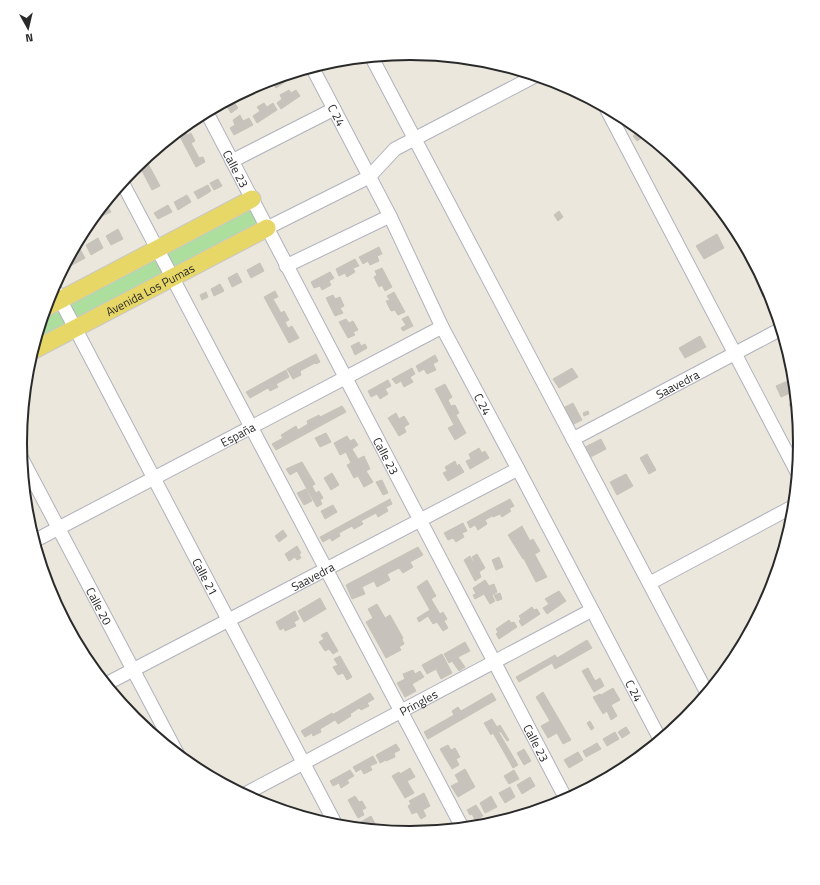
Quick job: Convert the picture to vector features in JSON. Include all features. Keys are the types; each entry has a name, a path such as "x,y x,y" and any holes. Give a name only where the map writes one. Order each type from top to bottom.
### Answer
{"main road":[{"path":"57,293 158,249 252,199"},
{"name":"Avenida Los Pumas","path":"39,347 267,228"}],"street":[{"path":"374,61 705,687"},
{"name":"C 24","path":"315,72 390,216 442,327 518,468 658,734"},
{"path":"267,228 369,177 395,148 531,79"},
{"path":"232,161 334,109"},
{"path":"610,116 792,463"},
{"name":"Calle 23","path":"209,117 563,793"},
{"path":"125,187 459,822"},
{"path":"286,266 390,216"},
{"name":"Calle 21","path":"57,293 332,817"},
{"name":"España","path":"39,538 442,327"},
{"name":"Saavedra","path":"573,439 777,331"},
{"name":"Saavedra","path":"111,682 518,468"},
{"name":"Calle 20","path":"28,471 171,741"},
{"path":"650,583 787,510"},
{"name":"Pringles","path":"251,791 592,610"}],"green space":[{"path":"252,199 266,228 39,346 53,304"}],"building":[{"path":"284,81 285,82 276,88 274,85"},
{"path":"289,90 291,93 296,90 300,96 281,109 277,103 282,99 280,95"},
{"path":"234,103 238,108 231,113 227,107"},
{"path":"264,103 267,107 273,103 277,110 257,123 253,116 260,111 257,107"},
{"path":"240,115 243,121 249,118 253,125 234,135 230,128 235,125 233,120"},
{"path":"186,132 187,135 191,133 195,141 191,143 199,158 203,157 205,162 196,167 180,137"},
{"path":"636,134 642,138 637,141 633,136"},
{"path":"148,164 160,186 152,190 142,171 139,173"},
{"path":"218,179 222,186 214,190 210,183"},
{"path":"208,185 211,191 198,199 194,192"},
{"path":"187,195 191,202 178,210 174,202"},
{"path":"168,205 172,212 158,219 154,213"},
{"path":"108,207 111,212 102,216"},
{"path":"559,211 563,217 558,221 554,215"},
{"path":"118,229 123,239 111,245 106,236"},
{"path":"717,234 724,248 704,259 696,246"},
{"path":"98,238 103,248 91,255 86,245"},
{"path":"379,247 382,254 377,256 379,261 370,265 368,261 363,264 359,257"},
{"path":"80,248 85,258 70,266"},
{"path":"355,259 359,266 353,268 355,272 347,277 345,273 339,276 336,269"},
{"path":"260,263 264,271 251,278 247,270"},
{"path":"382,268 392,287 385,291 382,285 379,287 374,277 377,275 375,271"},
{"path":"330,272 334,278 329,281 331,285 322,290 320,286 314,288 311,282"},
{"path":"237,273 242,282 232,287 228,278"},
{"path":"220,284 224,291 214,296 211,289"},
{"path":"275,291 278,297 273,299 281,313 284,311 289,320 285,322 288,328 292,326 299,338 289,343 264,297"},
{"path":"206,292 208,297 202,300 200,295"},
{"path":"394,292 405,312 398,315 395,310 391,311 386,301 390,300 387,296"},
{"path":"333,295 335,299 340,297 344,306 340,308 343,313 335,316 326,298"},
{"path":"408,316 413,326 403,331 401,328 406,325 402,319"},
{"path":"346,319 349,323 353,321 358,330 353,332 355,335 348,338 339,322"},
{"path":"700,336 706,347 685,358 679,348"},
{"path":"359,342 361,346 365,344 367,348 355,355 351,346"},
{"path":"316,354 320,362 300,371 301,375 293,379 287,369"},
{"path":"435,355 438,361 433,364 436,370 427,374 424,369 419,372 416,366"},
{"path":"412,368 415,374 410,377 413,382 404,387 401,381 396,384 392,379"},
{"path":"572,368 578,377 559,388 553,379"},
{"path":"286,370 289,377 276,384 278,387 270,391 268,388 250,398 246,392"},
{"path":"388,380 391,386 385,389 388,394 380,399 377,394 371,397 368,391"},
{"path":"788,381 790,393 781,397 776,386"},
{"path":"445,384 452,397 448,400 451,406 455,405 459,413 456,415 466,433 455,440 448,428 454,425 435,389"},
{"path":"573,403 582,420 572,425 563,408"},
{"path":"342,406 346,412 276,450 272,444 283,438 281,435 296,426 298,430 308,424 307,421 319,415 320,417"},
{"path":"588,411 589,414 584,416 583,413"},
{"path":"396,413 399,419 404,416 409,424 404,427 406,432 399,436 388,418"},
{"path":"326,433 331,442 320,447 315,438"},
{"path":"347,436 350,441 354,439 358,445 352,449 358,459 364,456 370,469 366,471 373,482 364,487 358,476 354,478 347,465 351,463 346,452 340,455 334,443"},
{"path":"601,439 606,449 587,459 581,449"},
{"path":"479,448 482,453 485,451 489,458 470,469 466,461 471,459 469,454"},
{"path":"647,454 656,470 649,474 640,458"},
{"path":"455,461 457,466 459,464 464,472 448,481 443,473 447,471 445,467"},
{"path":"302,462 315,484 312,486 316,493 319,491 323,498 320,500 322,504 317,507 297,471 290,475 286,469"},
{"path":"332,473 339,485 331,490 324,478"},
{"path":"626,474 633,486 617,495 610,482"},
{"path":"382,480 388,493 383,495 376,482"},
{"path":"306,489 312,501 304,505 297,493"},
{"path":"390,499 392,504 386,507 388,511 378,517 376,513 361,521 363,524 354,529 352,526 339,533 340,536 332,541 330,538 323,542 320,537"},
{"path":"510,499 514,506 509,509 511,511 502,517 500,514 493,517 489,510"},
{"path":"333,505 337,512 325,519 321,511"},
{"path":"489,510 492,516 485,520 487,524 478,530 475,525 470,528 467,522"},
{"path":"463,523 467,531 462,533 464,537 456,542 453,538 448,540 444,533"},
{"path":"522,526 530,541 533,539 540,551 523,559 508,535"},
{"path":"283,530 287,536 279,542 275,536"},
{"path":"297,546 301,553 299,554 301,558 297,560 295,557 289,561 285,554"},
{"path":"418,547 423,555 410,562 413,567 403,573 399,568 387,574 390,580 377,587 374,581 362,587 365,594 352,599 346,585"},
{"path":"534,553 547,577 536,582 524,559"},
{"path":"477,554 485,568 479,572 481,577 475,581 464,560 470,556 473,562 472,557"},
{"path":"499,557 503,567 496,570 492,560"},
{"path":"427,580 436,596 431,599 440,614 443,612 447,619 444,621 448,628 443,631 437,622 433,624 428,616 419,622 417,618 430,610 417,587"},
{"path":"485,580 489,586 494,584 497,592 492,595 495,601 490,604 484,594 475,599 473,595 476,594 473,588"},
{"path":"559,591 566,601 547,614 543,608 549,604 545,599"},
{"path":"500,593 502,599 497,601 494,595"},
{"path":"320,598 326,609 304,622 298,611"},
{"path":"377,604 385,618 390,615 403,638 404,644 399,647 401,650 386,658 366,622 373,618 368,609"},
{"path":"532,607 534,610 537,609 540,614 522,626 519,621 521,619 519,616"},
{"path":"295,611 299,619 294,622 296,626 285,631 284,628 280,630 276,622"},
{"path":"509,620 511,623 514,622 517,627 499,639 496,634 498,632 496,629"},
{"path":"327,632 338,651 333,654 329,649 325,651 319,642 324,639 321,635"},
{"path":"587,640 592,648 555,669 552,663 519,682 516,677 555,655 557,658"},
{"path":"465,642 470,651 458,657 465,667 459,671 452,661 449,663 444,654"},
{"path":"442,654 452,673 441,679 436,669 427,674 422,665"},
{"path":"340,656 352,677 347,680 343,673 338,675 333,667 338,665 334,659"},
{"path":"588,668 595,681 600,678 604,686 594,692 582,671"},
{"path":"413,670 415,674 420,671 424,677 412,684 416,691 405,697 397,683 405,679 403,674"},
{"path":"613,688 620,700 611,705 617,716 611,720 607,711 603,714 593,697 600,694 601,695"},
{"path":"543,692 571,740 563,744 557,733 548,738 541,726 550,721 536,697"},
{"path":"370,693 374,699 367,703 369,706 361,710 359,708 350,714 351,716 338,724 332,715"},
{"path":"492,693 496,700 428,739 424,732 454,715 452,711 458,707 461,711"},
{"path":"332,713 335,720 320,729 321,732 313,736 312,733 305,737 301,731"},
{"path":"492,719 497,727 500,725 509,740 507,741 501,732 498,731 518,765 513,768 493,733 491,735 484,723"},
{"path":"590,721 594,728 591,730 587,723"},
{"path":"626,727 630,733 622,738 618,732"},
{"path":"615,732 619,739 607,746 603,739"},
{"path":"597,743 601,749 586,757 583,751"},
{"path":"396,744 400,750 394,753 395,757 380,763 376,755"},
{"path":"448,745 451,750 455,748 460,757 456,759 459,765 452,769 440,749"},
{"path":"524,749 531,761 524,765 517,753"},
{"path":"578,752 583,760 569,768 564,760"},
{"path":"373,756 377,763 370,766 372,770 364,774 361,769 356,772 353,767"},
{"path":"410,768 415,777 407,781 414,793 405,798 392,776 399,772 400,774"},
{"path":"465,769 475,787 458,797 451,786 459,782 455,775"},
{"path":"350,770 354,776 347,780 349,783 341,788 339,783 333,786 330,781"},
{"path":"514,770 519,779 509,784 504,776"},
{"path":"530,777 535,786 522,794 517,785"},
{"path":"510,787 515,797 505,803 499,793"},
{"path":"424,793 430,806 423,810 426,816 421,819 417,812 412,814 408,806 411,804 409,801"},
{"path":"355,796 359,802 362,801 366,808 362,810 364,815 358,818 348,800"},
{"path":"491,796 497,807 485,813 480,803"},
{"path":"476,805 483,816 475,820 472,814 470,815 467,810"},
{"path":"371,816 375,824 361,822"}]}
